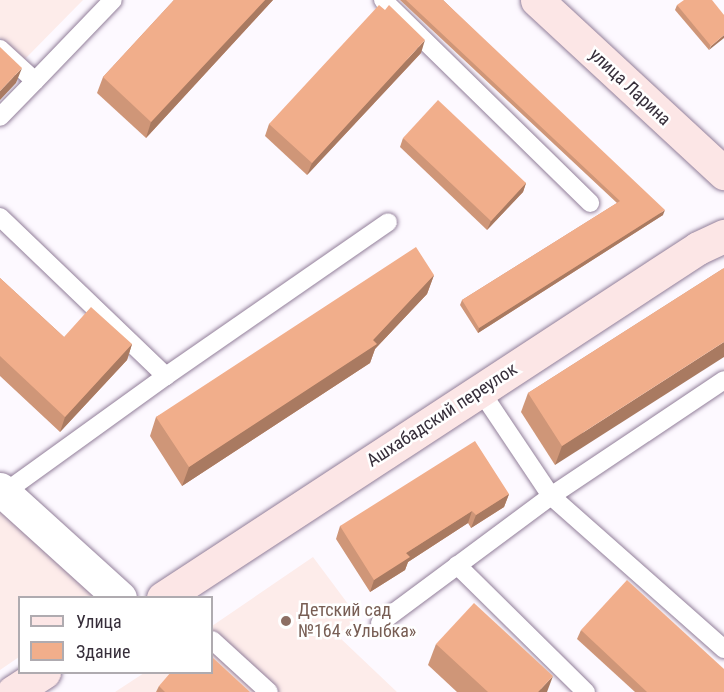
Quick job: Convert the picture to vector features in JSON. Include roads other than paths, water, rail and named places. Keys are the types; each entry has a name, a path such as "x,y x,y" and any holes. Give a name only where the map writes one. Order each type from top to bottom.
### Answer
{"main road":[{"name":"улица Ларина","path":"537,0 724,173"},
{"name":"Ашхабадский переулок","path":"166,596 698,248 724,236"},
{"path":"13,692 41,674"}],"street":[{"path":"2,491 119,596"}],"lane":[{"path":"0,117 113,0"},
{"path":"383,0 590,203"},
{"path":"0,49 35,81"},
{"path":"0,217 166,376"},
{"path":"2,491 388,222"},
{"path":"380,623 551,495 722,385"},
{"path":"480,390 551,495 724,649"},
{"path":"457,565 586,692"},
{"path":"213,641 269,692"}],"place":[{"name":"Детский сад №164 «Улыбка»","path":"286,621"}]}
